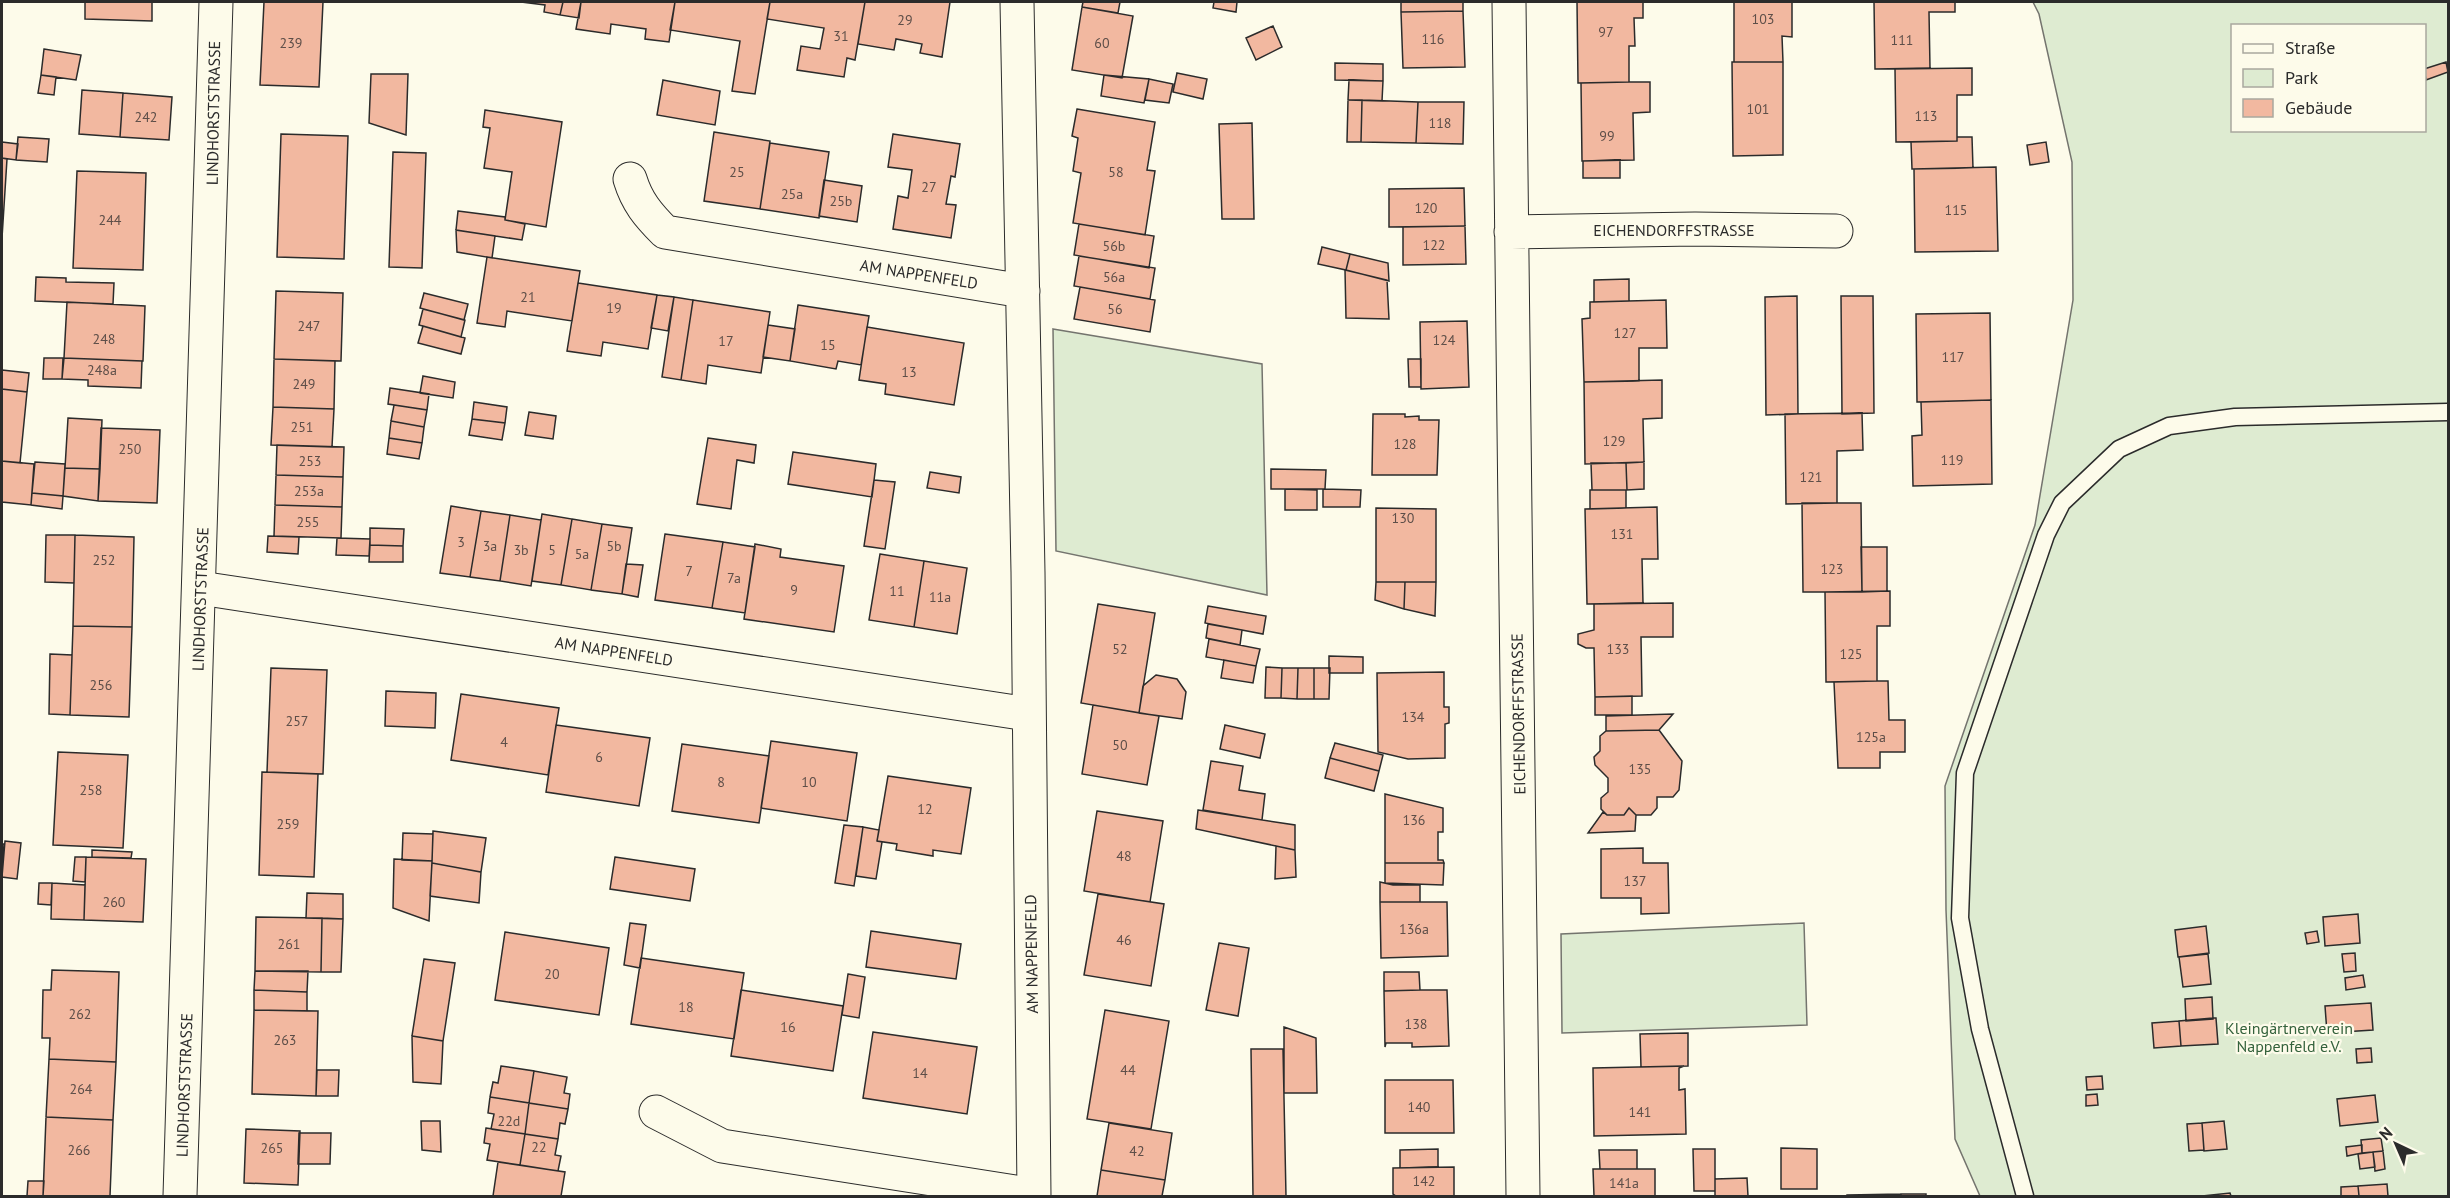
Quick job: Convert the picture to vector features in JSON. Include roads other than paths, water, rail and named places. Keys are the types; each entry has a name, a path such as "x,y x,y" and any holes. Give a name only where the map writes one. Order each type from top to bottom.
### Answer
{"street":[{"name":"LINDHORSTSTRASSE","path":"180,1197 216,2"},
{"name":"AM NAPPENFELD","path":"656,1112 722,1146 1034,1196 1023,291 1017,2"},
{"name":"EICHENDORFFSTRASSE","path":"1509,2 1523,1197"},
{"name":"AM NAPPENFELD","path":"630,179 637,199 649,216 665,232 1023,291"},
{"name":"EICHENDORFFSTRASSE","path":"1511,232 1695,229 1836,231"},
{"name":"AM NAPPENFELD","path":"200,588 1028,714"}],"lane":[{"path":"2025,1197 1980,1029 1960,918 1965,773 2046,535 2062,503 2119,449 2169,426 2235,417 2448,412"}],"park label":[{"name":"Kleingärtnerverein Nappenfeld e.V.","path":"2289,1037"}]}
